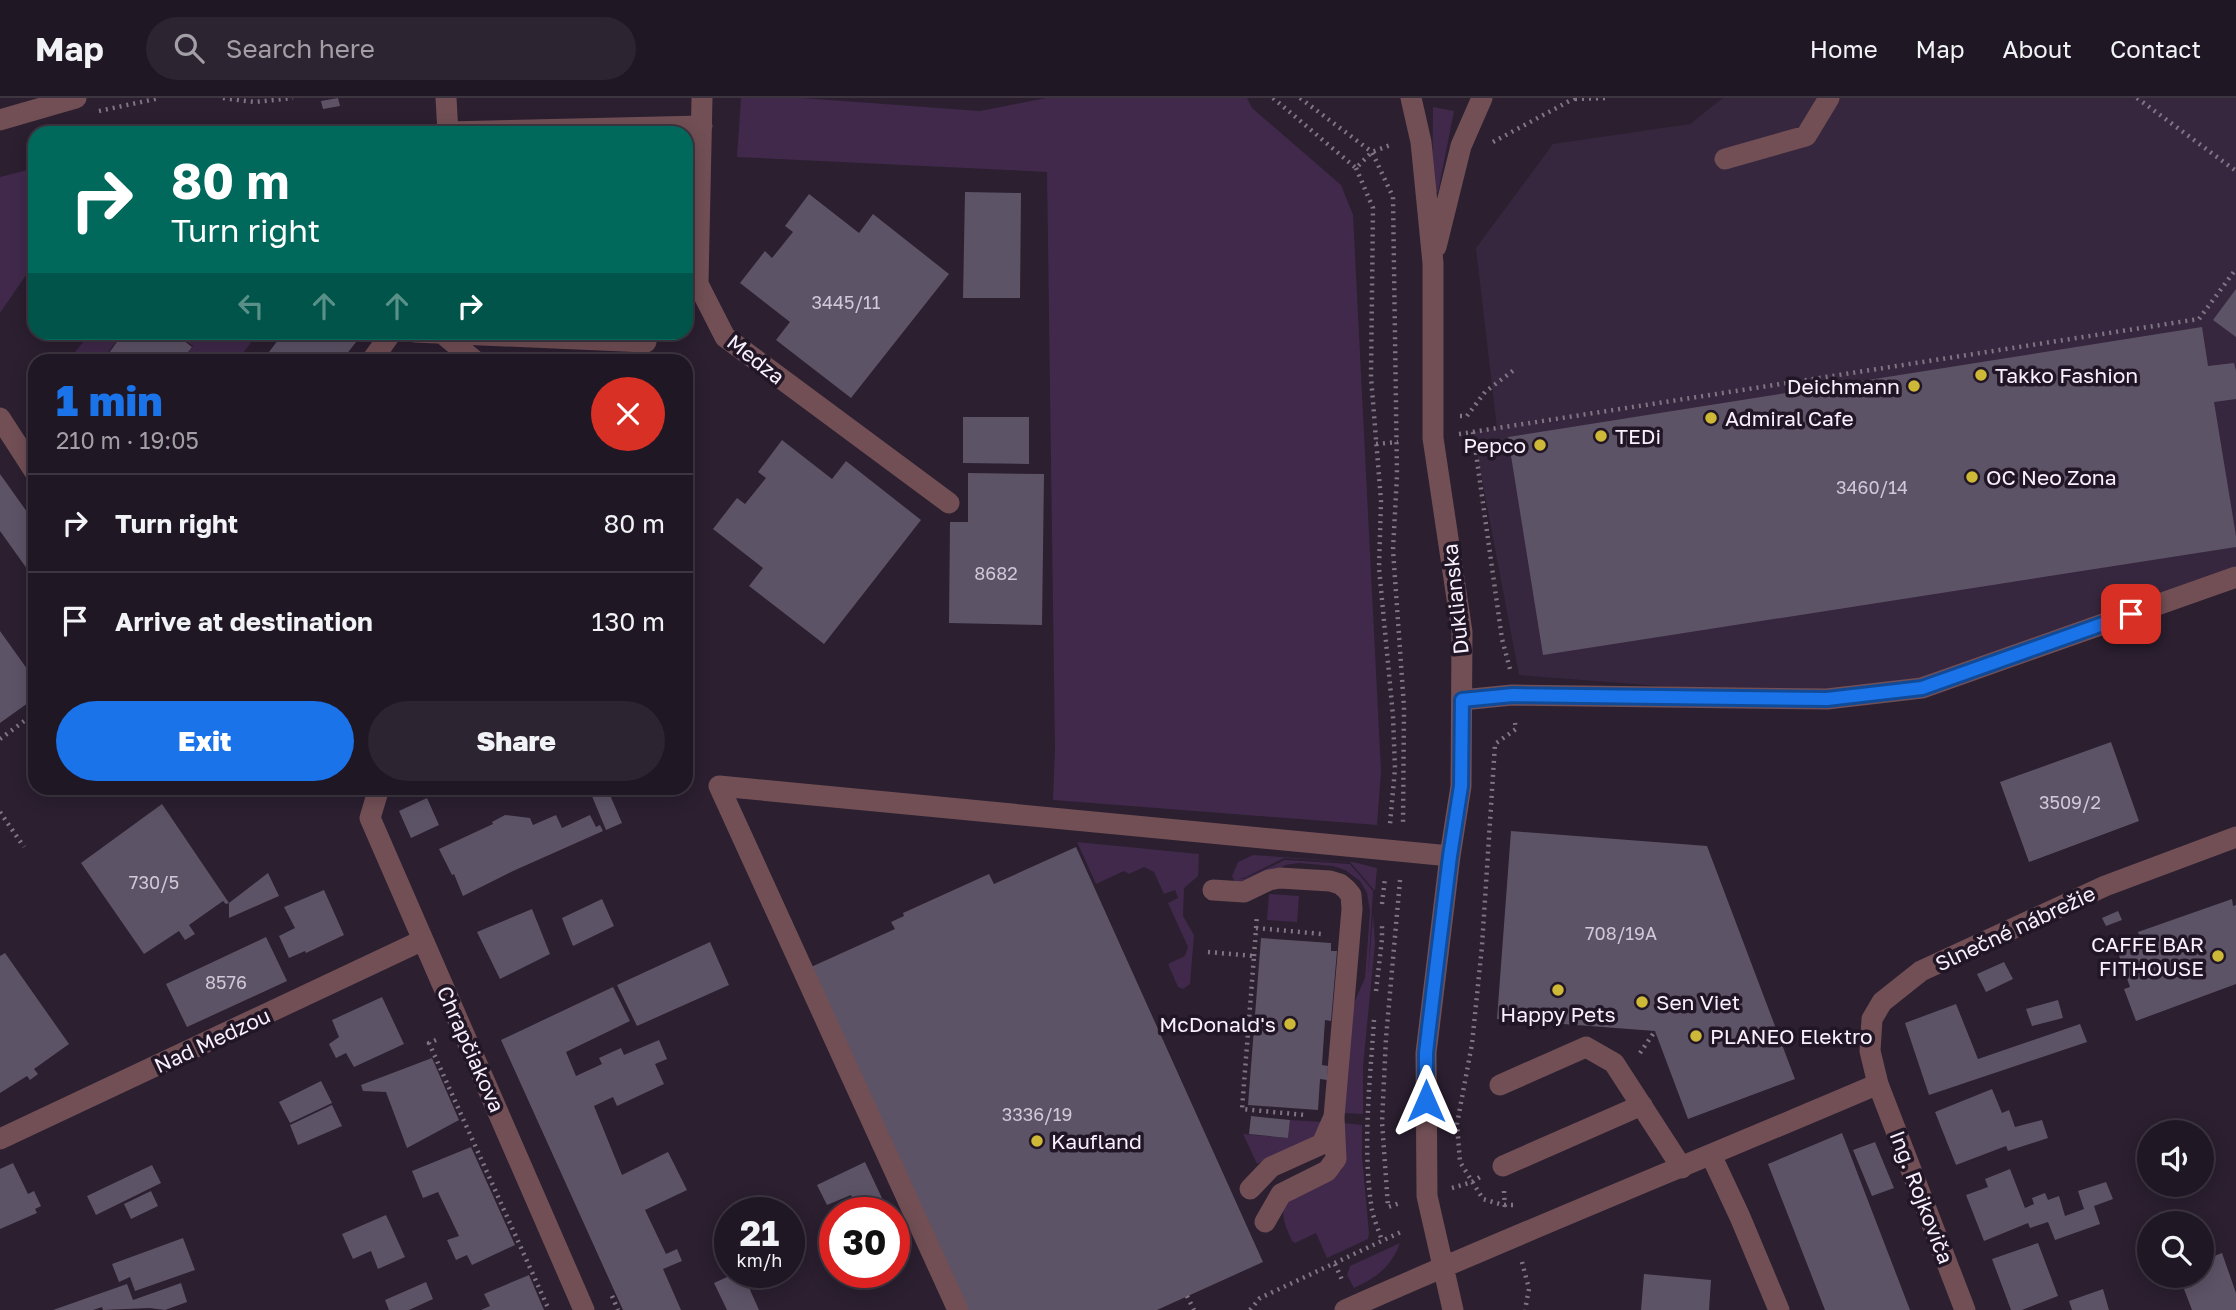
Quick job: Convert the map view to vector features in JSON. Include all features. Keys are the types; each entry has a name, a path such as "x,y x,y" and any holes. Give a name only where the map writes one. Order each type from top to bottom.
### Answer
{"street":[{"path":"0,120 76,98"},
{"path":"446,98 448,126"},
{"name":"Medza","path":"702,98 698,284 724,337 949,503"},
{"path":"1411,98 1421,142 1433,263"},
{"path":"1433,263 1461,146 1482,98"},
{"path":"1725,159 1806,136 1829,98"},
{"path":"693,126 702,126"},
{"name":"Duklianska","path":"1433,263 1433,438 1462,632 1462,700 1461,786 1426,1053 1427,1196 1453,1310"},
{"path":"450,340 467,354"},
{"path":"595,340 646,342"},
{"path":"0,418 28,461"},
{"path":"1462,700 1513,695 1827,699 1922,688 2236,577"},
{"path":"958,1310 719,786 1450,856"},
{"name":"Chrapčiakova","path":"377,795 370,818 584,1310"},
{"name":"Slnečné nábrežie","path":"1878,1084 1870,1051 1872,1019 1882,1002 1921,971 2105,886 2236,837"},
{"path":"1213,890 1244,892 1269,880 1280,878 1330,881 1340,884 1351,895 1350,936 1334,1117 1336,1159 1327,1171 1281,1194 1265,1223"},
{"name":"Nad Medzou","path":"0,1139 423,940"},
{"path":"1500,1085 1586,1047 1614,1063 1682,1168"},
{"path":"1345,1310 1442,1266 1878,1084"},
{"name":"Ing. Rojkoviča","path":"1878,1084 1965,1310"},
{"path":"1503,1166 1642,1105"},
{"path":"1250,1189 1270,1167 1322,1144 1334,1117"},
{"path":"1711,1155 1779,1310"}],"path":[{"path":"223,98 254,102 293,98"},
{"path":"1273,98 1356,168 1373,208 1371,377 1381,501 1379,568 1395,769 1382,906"},
{"path":"1300,98 1373,152 1394,197 1397,475 1393,550 1404,707 1404,817"},
{"path":"1492,142 1575,98 1609,98"},
{"path":"2137,98 2236,171"},
{"path":"1356,168 1373,152 1402,140"},
{"path":"1376,444 1433,438 2199,320 2236,270"},
{"path":"1390,680 1402,681"},
{"path":"0,739 28,718"},
{"path":"0,812 23,847"},
{"path":"1376,993 1382,939 1381,917"},
{"path":"1256,929 1350,936"},
{"path":"1208,952 1254,956 1242,1109 1368,1120"},
{"path":"1374,1019 1368,1120 1369,1177 1373,1212 1382,1241"},
{"path":"1250,1310 1260,1298 1401,1232"},
{"path":"1187,1296 1194,1310"}],"shaded area":[{"path":"741,98 802,98 980,111 1046,98 1247,98 1252,108 1341,185 1353,215 1381,771 1377,825 1053,800 1055,750 1047,172 737,157"},
{"path":"1723,98 2236,98 2236,577 1922,688 1827,699 1519,675 1473,432 1497,428 1476,248 1553,144 1690,124"},
{"path":"1433,107 1454,111 1438,192 1432,193"},
{"path":"28,170 28,272 0,313 0,177"},
{"path":"85,340 118,340 107,354 73,354"},
{"path":"184,340 253,340 242,354 187,354 193,346"},
{"path":"1077,842 1199,854 1198,876 1184,888 1183,916 1194,935 1190,984 1183,989 1178,987 1168,964 1185,956 1188,947 1168,903 1178,898 1175,890 1164,894 1154,872 1144,867 1129,874 1124,871 1096,884"},
{"path":"1253,855 1353,862 1377,868 1375,891 1350,862 1284,858 1239,878 1244,879 1285,860 1350,864 1373,891 1368,975 1373,915 1375,943 1363,1067 1363,1114 1344,1113 1353,1005 1365,978 1370,911 1367,893 1360,881 1345,870 1333,866 1299,863 1286,865 1247,883 1235,882 1232,876 1238,862"},
{"path":"1269,894 1299,896 1297,922 1267,920"},
{"path":"1290,1120 1323,1122 1316,1136 1257,1164 1243,1134 1288,1138"},
{"path":"1343,1123 1362,1125 1369,1233 1368,1239 1327,1258 1316,1233 1295,1243 1292,1241 1283,1214 1285,1204 1341,1171 1346,1159"},
{"path":"1400,1243 1382,1271 1354,1288 1347,1275 1350,1266"}],"building":[{"path":"338,98 340,106 323,109 321,101"},
{"path":"965,192 1021,193 1020,298 963,298"},
{"path":"809,194 859,233 873,214 949,274 851,398 776,340 790,322 740,283 765,251 772,258 793,232 785,226"},
{"path":"2236,289 2236,337 2213,320"},
{"path":"2202,327 2208,366 2234,363 2236,371 2236,399 2214,402 2236,547 1543,655 1508,437"},
{"path":"118,340 183,340 192,347 187,354 108,354"},
{"path":"278,340 358,340 347,354 268,354"},
{"path":"963,417 1029,417 1029,464 963,463"},
{"path":"782,440 832,479 846,461 921,520 824,644 749,586 763,568 713,529 737,498 745,504 766,478 758,472"},
{"path":"968,473 1044,474 1042,625 949,623 950,522 968,522"},
{"path":"0,474 28,513 28,570 0,531"},
{"path":"0,631 28,670 28,703 0,723"},
{"path":"2111,742 2139,821 2029,862 2000,782"},
{"path":"591,795 610,795 622,823 606,830"},
{"path":"427,798 439,825 411,838 399,811"},
{"path":"162,804 229,903 223,901 189,925 195,934 185,940 179,931 144,954 81,863"},
{"path":"505,815 530,818 533,825 556,815 562,828 590,815 596,827 600,825 603,831 463,896 439,849 493,824 492,822"},
{"path":"1511,831 1707,846 1795,1079 1688,1119 1655,1031 1497,1019"},
{"path":"1076,847 1263,1262 1157,1310 965,1310 811,967 895,929 891,922 904,916 903,913 989,874 994,884"},
{"path":"268,873 279,896 229,918 229,903"},
{"path":"324,890 344,935 289,958 279,936 295,928 284,907"},
{"path":"602,899 614,926 573,946 562,918"},
{"path":"2232,899 2233,906 2236,905 2236,984 2136,1021 2124,989 2130,987 2116,947 2140,939 2138,932"},
{"path":"532,909 550,954 500,979 477,932"},
{"path":"2118,911 2122,920 2106,926 2102,918"},
{"path":"266,937 287,981 187,1027 166,984"},
{"path":"1261,938 1331,943 1331,951 1337,951 1331,1021 1325,1020 1322,1065 1328,1066 1327,1080 1320,1079 1318,1110 1248,1105"},
{"path":"710,942 729,985 637,1026 617,985"},
{"path":"5,953 69,1044 34,1069 38,1074 30,1080 27,1076 0,1093 0,956"},
{"path":"2004,962 2013,979 1986,992 1977,974"},
{"path":"613,987 630,1021 566,1052 576,1076 602,1064 599,1058 621,1048 624,1055 659,1040 667,1059 655,1064 664,1084 617,1106 613,1097 594,1106 622,1175 668,1152 687,1190 645,1210 666,1254 677,1249 682,1261 663,1269 681,1310 623,1310 501,1040"},
{"path":"382,997 404,1044 354,1067 346,1053 336,1058 329,1044 339,1037 332,1020"},
{"path":"2058,1000 2063,1018 2032,1026 2026,1009"},
{"path":"1956,1004 1978,1059 2080,1024 2087,1042 1929,1095 1905,1023"},
{"path":"432,1058 459,1120 407,1148 386,1092 363,1091 361,1085"},
{"path":"321,1081 332,1103 290,1123 279,1102"},
{"path":"1992,1089 2002,1113 2009,1110 2015,1127 2042,1120 2048,1138 2008,1151 2006,1146 1956,1165 1935,1112"},
{"path":"332,1105 342,1126 298,1145 290,1125"},
{"path":"1251,1116 1290,1120 1288,1138 1249,1134"},
{"path":"1842,1133 1910,1310 1825,1310 1768,1164"},
{"path":"1875,1142 1894,1188 1872,1196 1853,1150"},
{"path":"471,1147 515,1245 472,1265 467,1255 456,1260 447,1240 459,1236 438,1192 423,1198 412,1171"},
{"path":"865,1162 881,1197 823,1197 817,1185"},
{"path":"13,1163 28,1194 34,1191 41,1206 35,1209 37,1213 0,1229 0,1169"},
{"path":"152,1165 161,1183 96,1215 87,1196"},
{"path":"2010,1169 2025,1208 2034,1204 2032,1198 2045,1193 2048,1200 2059,1196 2065,1216 2084,1209 2078,1191 2106,1182 2113,1199 2094,1206 2100,1224 2055,1240 2048,1222 2030,1228 2028,1223 1984,1241 1966,1195 1988,1187 1985,1179"},
{"path":"151,1191 158,1206 131,1219 124,1204"},
{"path":"386,1215 405,1257 378,1269 371,1251 353,1259 342,1234"},
{"path":"183,1238 195,1270 135,1291 130,1277 119,1282 112,1264"},
{"path":"2038,1243 2058,1296 2022,1310 2011,1310 1992,1259"},
{"path":"2222,1253 2236,1293 2236,1310 2192,1310 2184,1288 2214,1288 2214,1256"},
{"path":"1644,1274 1711,1280 1709,1310 1641,1310"},
{"path":"529,1275 544,1310 481,1310 490,1306 484,1294"},
{"path":"426,1282 433,1299 409,1310 389,1310 385,1300"},
{"path":"181,1283 187,1302 165,1310 103,1310 102,1307 93,1310 53,1310 127,1284 133,1300"},
{"path":"716,1288 749,1288 759,1310 727,1310"},
{"path":"2103,1289 2109,1310 2072,1310 2069,1301"}],"place":[{"name":"Takko Fashion","path":"1981,375"},
{"name":"Deichmann","path":"1914,386"},
{"name":"Admiral Cafe","path":"1711,418"},
{"name":"TEDi","path":"1601,436"},
{"name":"Pepco","path":"1540,445"},
{"name":"OC Neo Zona","path":"1972,477"},
{"name":"CAFFE BAR FITHOUSE","path":"2218,956"},
{"name":"Happy Pets","path":"1558,990"},
{"name":"Sen Viet","path":"1642,1002"},
{"name":"McDonald's","path":"1290,1024"},
{"name":"PLANEO Elektro","path":"1696,1036"},
{"name":"Kaufland","path":"1037,1141"}],"route":[{"path":"1426,1101 1426,1053 1461,786 1462,700 1513,695 1827,699 1922,688 2131,614"}]}
